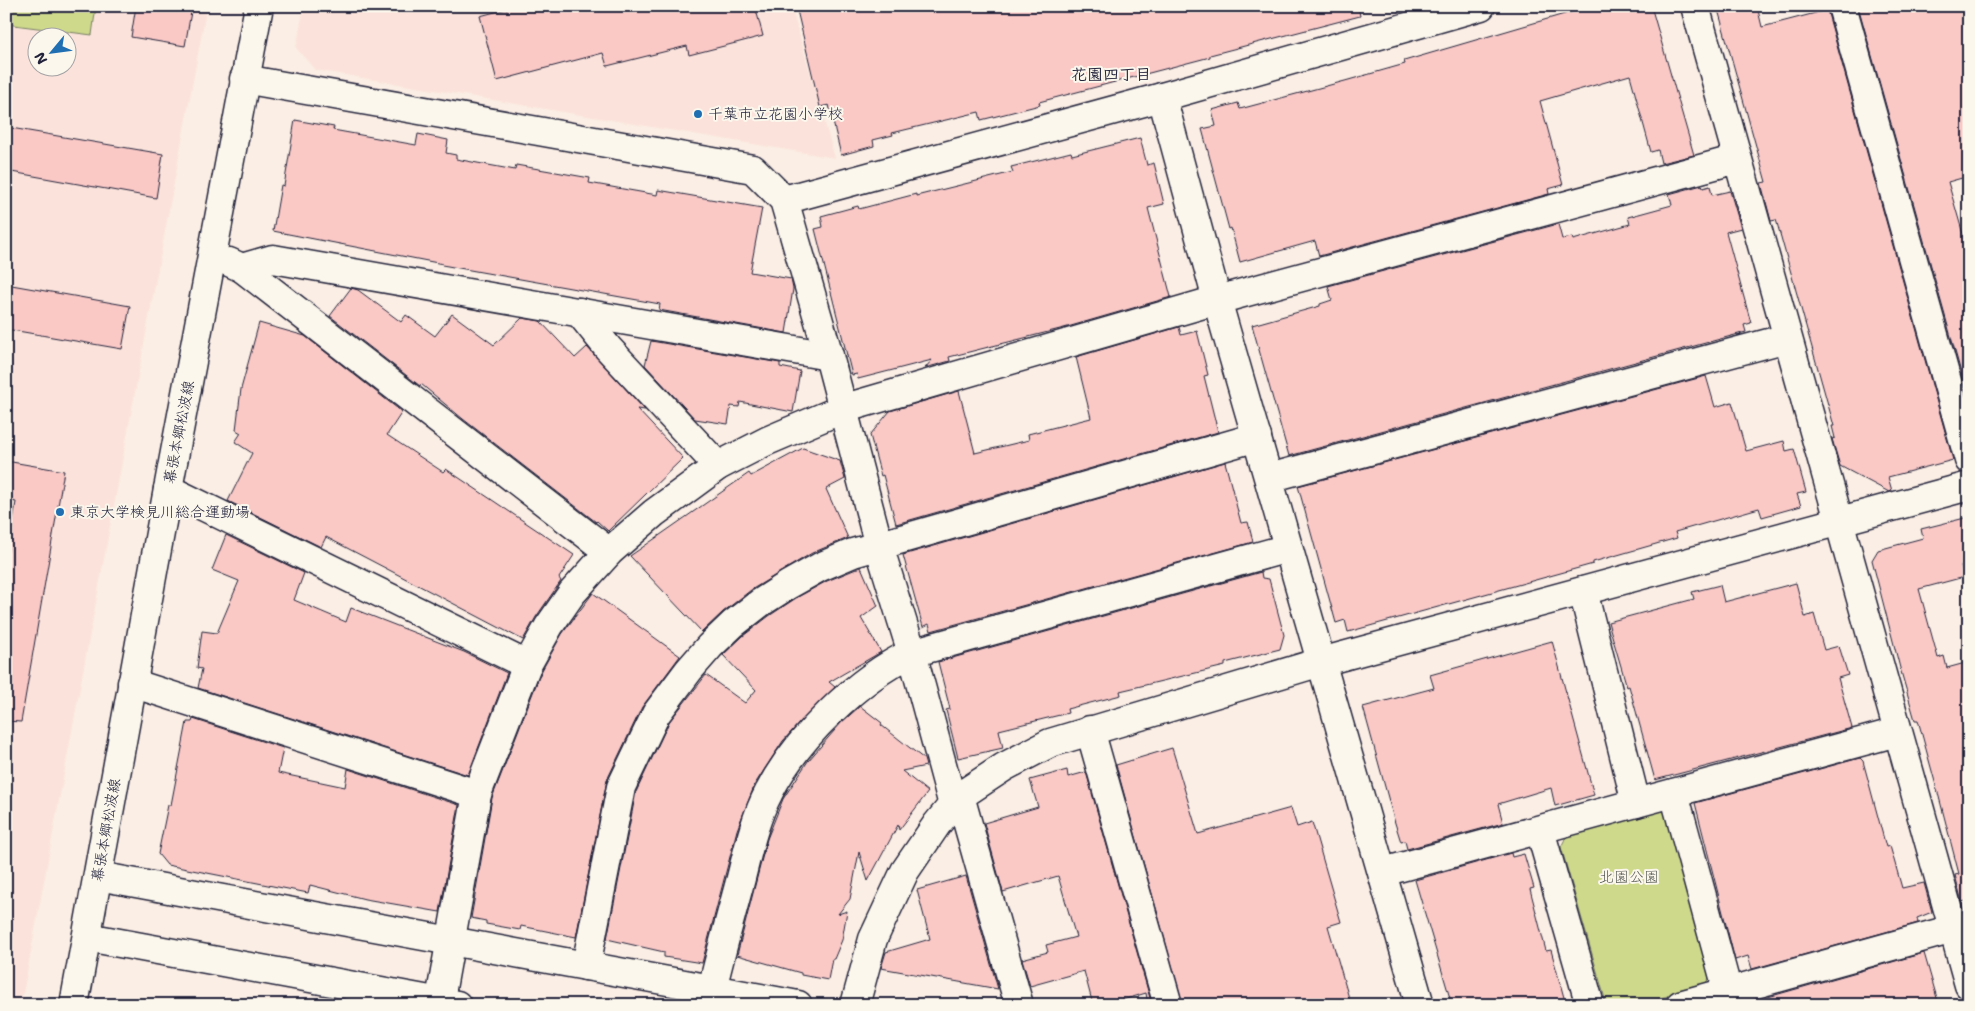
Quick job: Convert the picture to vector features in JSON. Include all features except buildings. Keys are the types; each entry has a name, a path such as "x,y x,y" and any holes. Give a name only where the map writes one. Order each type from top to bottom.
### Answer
{"street":[{"name":"幕張本郷松波線","path":"74,1005 132,683 259,6"},
{"path":"784,200 1162,97 1481,6"},
{"path":"1695,6 1969,985"},
{"path":"1842,6 1969,460"},
{"path":"244,79 753,169 784,200 829,356 879,546 1019,1005"},
{"path":"1162,97 1217,300 1420,1005"},
{"path":"87,937 446,1004 451,941 477,794 527,665 549,626 572,593 609,552 654,513 718,466 767,441 842,409 1217,300 1737,159"},
{"path":"213,255 242,268 609,552"},
{"path":"242,268 273,259 829,356"},
{"path":"579,312 608,348 718,466"},
{"path":"1269,478 1787,338"},
{"path":"586,966 621,787 656,714 689,670 710,646 760,603 820,567 853,553 1257,437"},
{"path":"855,1005 873,939 905,871 937,824 957,800 1004,767 1050,742 1321,662 1969,486"},
{"path":"168,490 527,665"},
{"path":"712,989 748,852 769,792 786,764 808,736 869,677 912,653 1288,548"},
{"path":"1583,591 1636,803"},
{"path":"132,683 477,794"},
{"path":"1090,730 1168,1005"},
{"path":"1383,872 1897,732"},
{"path":"1674,793 1728,992"},
{"path":"1540,830 1590,1005"},
{"path":"98,876 798,1005"},
{"path":"1680,1005 1953,929"}],"shaded area":[{"name":"東京大学検見川総合運動場","path":"6,6 207,6 21,1005 6,1005"},
{"name":"千葉市立花園小学校","path":"304,6 791,6 835,158 315,70 296,48"}],"green space":[{"path":"6,6 96,6 92,35 78,33 78,28 37,28 6,24"},
{"name":"北園公園","path":"1657,808 1671,812 1714,972 1704,985 1638,1005 1610,1005 1606,1002 1561,847 1567,835"}],"place":[{"name":"千葉市立花園小学校","path":"698,114"},
{"name":"東京大学検見川総合運動場","path":"60,512"}],"district":[{"name":"花園四丁目","path":"1111,74"}]}
